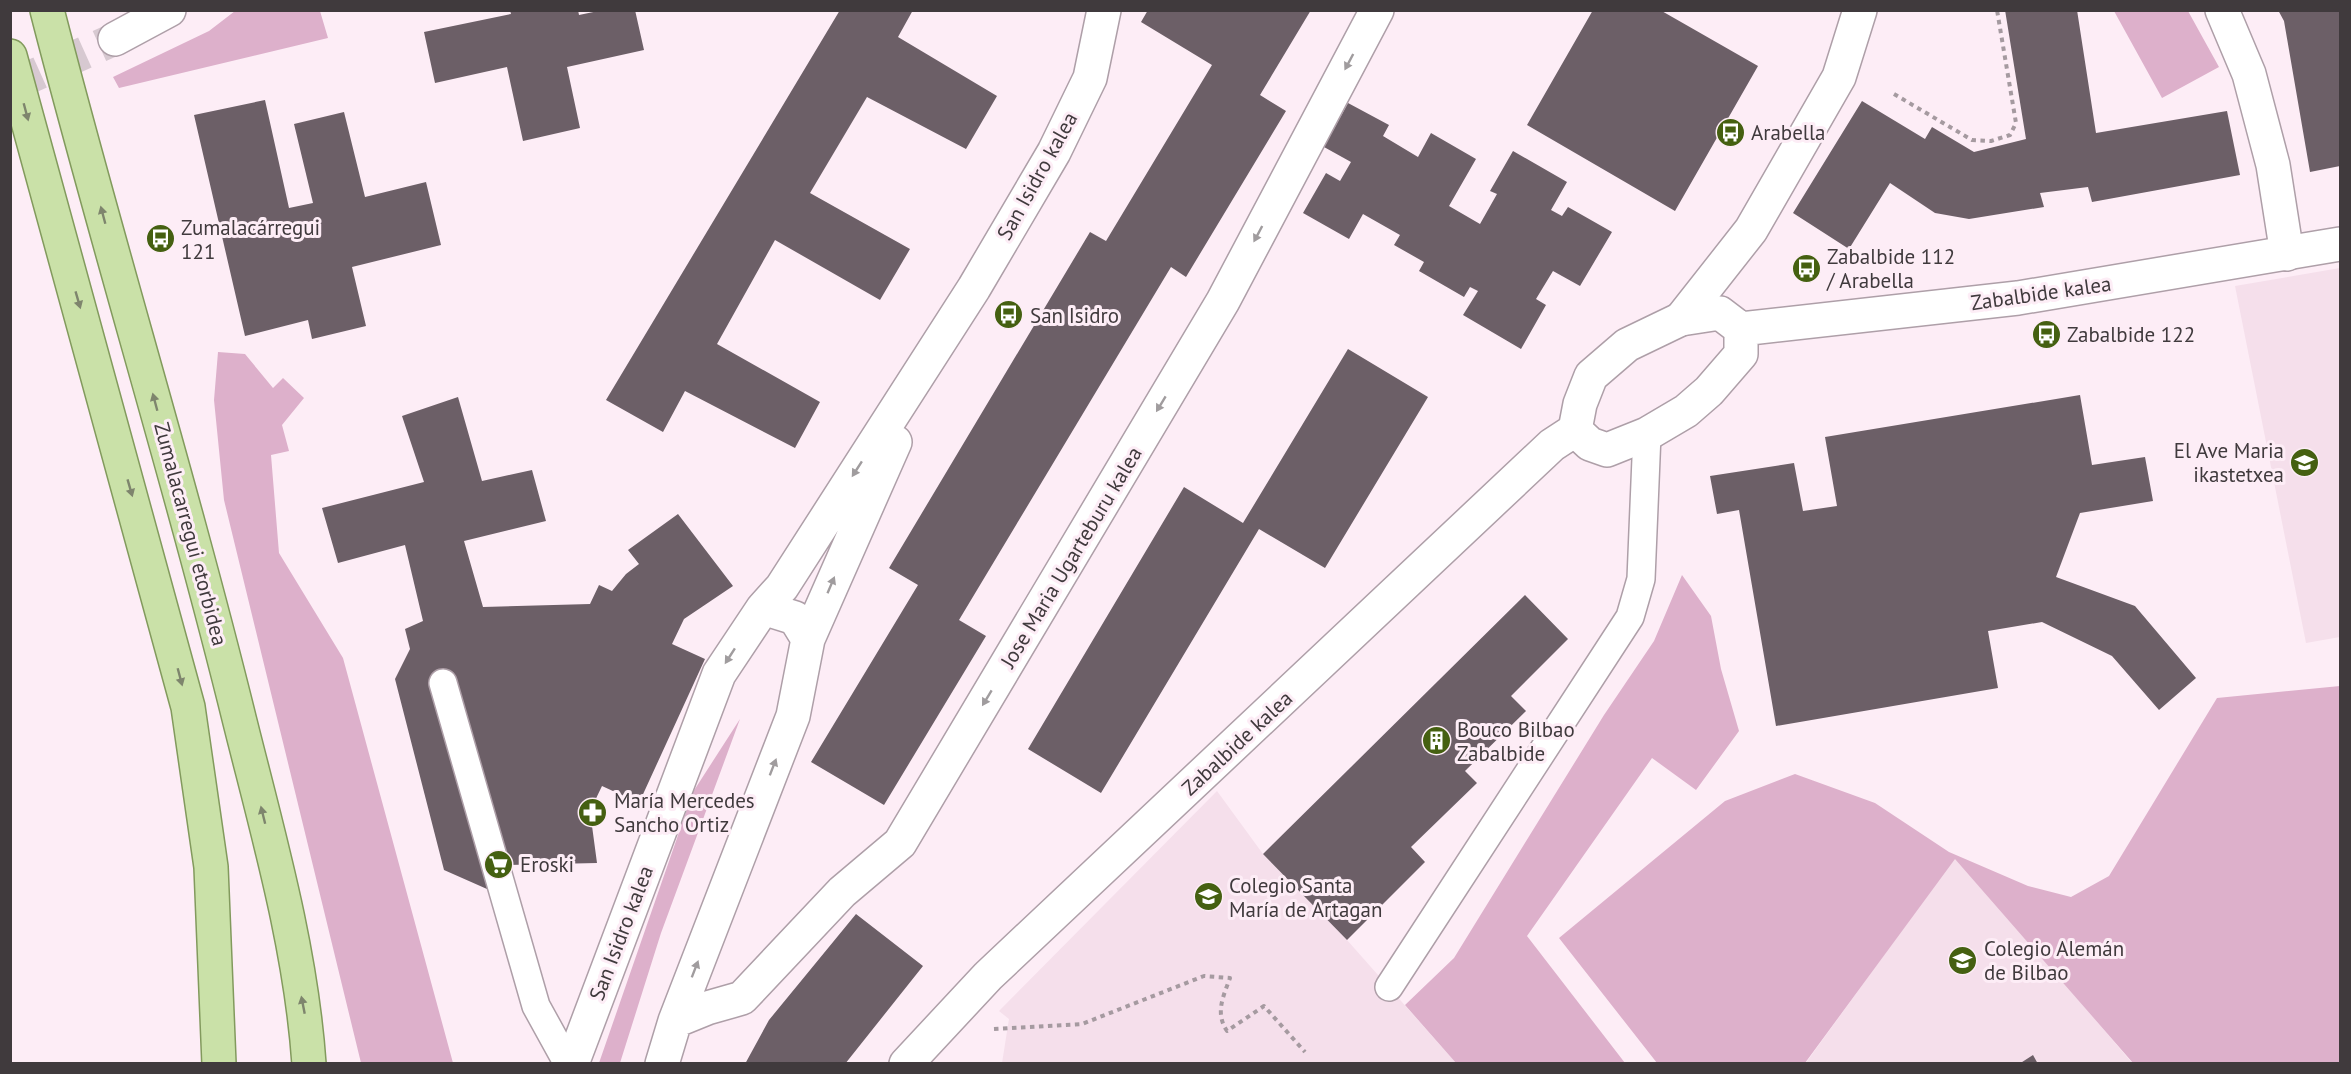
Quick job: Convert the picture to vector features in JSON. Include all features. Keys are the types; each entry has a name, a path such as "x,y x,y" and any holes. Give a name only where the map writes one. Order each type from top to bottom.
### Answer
{"main road":[{"name":"Zumalacarregui etorbidea","path":"47,10 234,697 271,847 301,993 309,1064"},
{"path":"12,70 188,707 211,867 219,1064"}],"street":[{"path":"115,39 169,10"},
{"name":"San Isidro kalea","path":"570,1064 719,674 763,608 782,587 974,288 1064,131 1090,78 1104,10"},
{"name":"Jose Maria Ugarteburu kalea","path":"675,1021 707,1008 742,998 842,892 900,843 1222,301 1377,10"},
{"path":"1680,319 1751,230 1839,77 1860,10"},
{"path":"2222,10 2249,74 2267,142 2287,254"},
{"name":"Zabalbide kalea","path":"1741,329 2018,298 2340,244"},
{"path":"1720,313 1741,329 1741,354 1724,376 1686,411 1647,434 1607,450 1590,444 1575,430 1580,404 1591,376 1627,345 1680,319 1720,313"},
{"name":"San Isidro kalea","path":"662,1064 675,1021 793,716 808,639 946,332"},
{"name":"Zabalbide kalea","path":"906,1064 1006,960 1552,445 1575,430"},
{"path":"763,608 795,618 808,639"}],"lane":[{"path":"1389,987 1630,617 1641,579 1647,434"},
{"path":"443,683 536,1006 570,1064"}],"path":[{"path":"1894,94 1972,140 1991,141 2010,135 2016,123 1997,10"},
{"path":"1007,1030 1082,1024 1204,976 1221,976 1230,978 1220,1004 1222,1023 1227,1031 1264,1006 1305,1052"}],"shaded area":[{"path":"235,11 320,11 328,38 119,88 113,77 209,31"},
{"path":"2114,11 2188,11 2219,67 2162,98"},
{"name":"El Ave Maria ikastetxea","path":"2340,268 2340,637 2306,643 2235,286"},
{"path":"218,352 245,354 273,388 283,378 304,398 282,425 289,451 271,455 279,553 343,658 453,1063 361,1063 224,500 214,400"},
{"path":"1682,575 1711,616 1721,669 1739,731 1696,790 1652,758 1527,936 1625,1063 1456,1063 1405,1005 1454,958 1604,715 1654,641"},
{"path":"2340,686 2340,1063 2133,1063 1955,859 1805,1063 1657,1063 1559,938 1725,801 1795,774 1875,803 1949,852 2028,886 2071,897 2109,876 2217,698"},
{"path":"740,719 661,933 620,1063 599,1063 693,792"},
{"name":"Colegio Santa María de Artagan","path":"1217,791 1263,854 1347,940 1456,1063 1002,1063 1009,1019 999,1011"},
{"name":"Colegio Alemán de Bilbao","path":"1956,856 2133,1064 1805,1064"}],"building":[{"path":"510,10 578,10 579,15 603,10 635,10 644,50 567,67 580,128 523,141 507,67 435,83 424,32 511,14"},
{"path":"840,10 913,10 898,37 997,96 966,149 867,97 810,193 910,249 880,300 775,240 717,344 820,402 795,448 685,391 663,432 606,400"},
{"path":"1148,10 1311,10 1260,95 1286,111 1186,277 1171,267 959,620 986,636 884,805 811,762 918,585 889,568 1090,232 1106,241 1212,65 1141,22"},
{"path":"1593,10 1660,10 1758,66 1675,211 1527,125"},
{"path":"2005,10 2077,10 2096,133 2227,111 2240,175 2092,202 2088,187 2040,193 2044,207 1969,219 1935,213 1890,183 1849,249 1793,213 1862,101 1925,139 1932,127 1974,152 2026,139"},
{"path":"2278,10 2340,10 2340,166 2310,172 2284,21"},
{"path":"265,100 289,208 313,203 294,124 344,112 365,197 426,182 441,245 352,267 366,326 312,339 308,320 245,336 194,115"},
{"path":"1348,103 1389,125 1383,136 1418,157 1431,133 1476,159 1449,206 1480,224 1497,194 1490,191 1513,151 1567,182 1551,210 1562,216 1568,207 1612,232 1580,286 1553,271 1536,299 1546,305 1521,349 1463,315 1478,291 1470,287 1464,297 1419,271 1424,262 1394,245 1400,235 1363,214 1349,239 1303,213 1326,173 1340,181 1351,162 1324,147"},
{"path":"1348,349 1428,397 1325,568 1259,529 1101,793 1028,749 1184,487 1243,523"},
{"path":"2080,395 2092,465 2145,457 2153,501 2080,513 2056,577 2135,606 2196,678 2159,710 2112,656 2042,622 1988,631 1998,688 1776,726 1739,510 1717,514 1710,476 1794,463 1803,511 1837,506 1825,437"},
{"path":"458,397 482,481 532,470 546,521 464,541 483,607 590,604 599,585 612,591 626,574 639,564 628,550 678,514 733,586 684,619 672,644 705,659 639,803 602,786 590,811 597,863 507,865 487,889 444,870 395,679 410,649 405,629 423,621 405,545 338,563 322,508 424,482 402,416"},
{"name":"Bouco Bilbao Zabalbide","path":"1525,595 1568,639 1511,696 1526,711 1465,771 1477,783 1411,847 1425,862 1347,940 1263,854"},
{"path":"856,914 923,966 845,1064 745,1064 769,1020"},
{"path":"2033,1055 2038,1064 2019,1064"}],"tunnel":[{"path":"10,86 115,39"}],"place":[{"name":"Arabella","path":"1730,132"},
{"name":"Zumalacárregui 121","path":"160,239"},
{"name":"Zabalbide 112 / Arabella","path":"1806,268"},
{"name":"San Isidro","path":"1009,315"},
{"name":"Zabalbide 122","path":"2046,334"},
{"name":"El Ave Maria ikastetxea","path":"2305,462"},
{"name":"Bouco Bilbao Zabalbide","path":"1436,741"},
{"name":"María Mercedes Sancho Ortiz","path":"593,812"},
{"name":"Eroski","path":"499,864"},
{"name":"Colegio Santa María de Artagan","path":"1208,897"},
{"name":"Colegio Alemán de Bilbao","path":"1963,960"}]}
